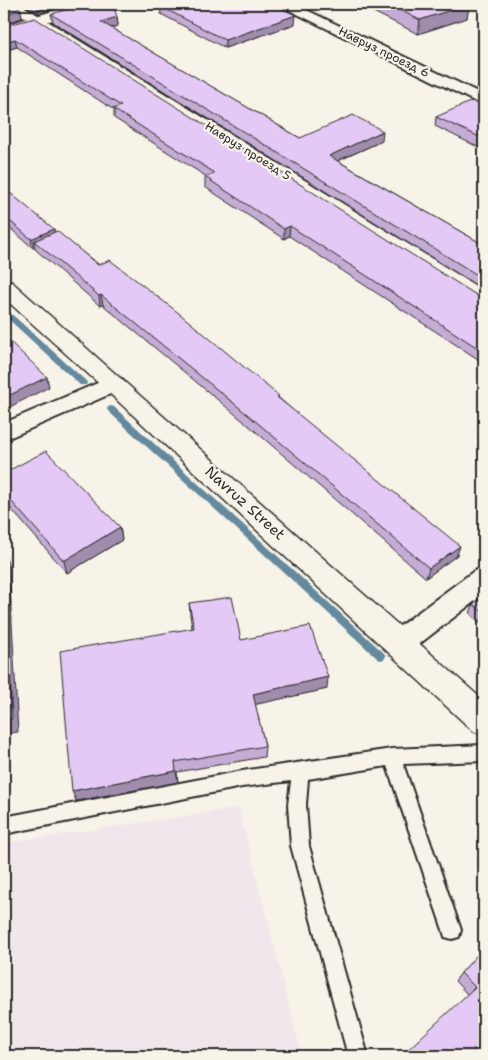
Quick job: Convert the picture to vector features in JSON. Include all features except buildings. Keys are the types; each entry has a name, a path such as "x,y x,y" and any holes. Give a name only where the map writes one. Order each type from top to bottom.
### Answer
{"street":[{"name":"Навруз проезд 5","path":"11,4 484,300"},
{"path":"4,30 93,4"},
{"name":"Навруз проезд 6","path":"284,4 484,100"},
{"name":"Navruz Street","path":"4,287 114,384 484,721"},
{"path":"4,432 114,384"},
{"path":"399,643 484,580"}],"lane":[{"path":"4,826 242,779 392,757 484,753"},
{"path":"392,757 452,930"},
{"path":"300,772 297,806 300,846 358,1056"}],"path":[{"path":"479,4 484,6"}],"shaded area":[{"path":"239,808 302,1056 4,1056 4,843"}],"waterway":[{"path":"4,311 83,383"},
{"path":"111,409 381,656"}]}
